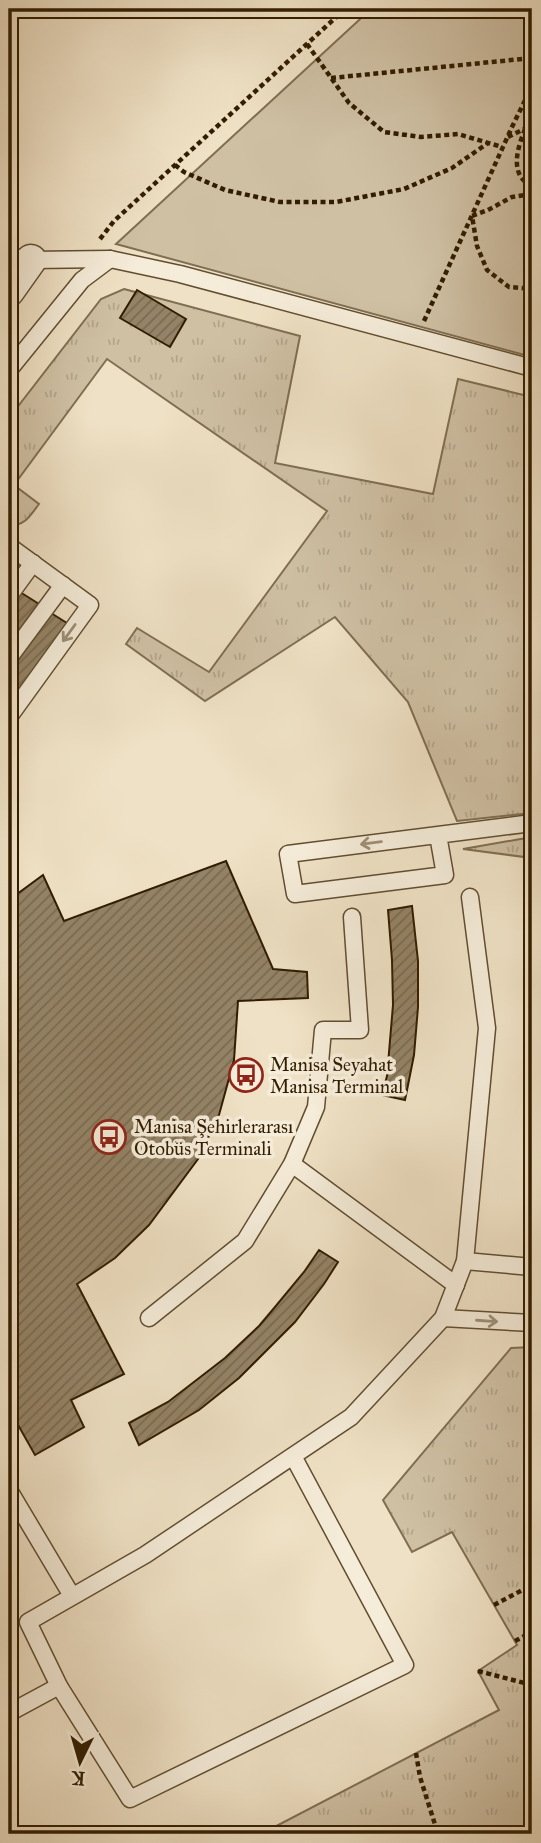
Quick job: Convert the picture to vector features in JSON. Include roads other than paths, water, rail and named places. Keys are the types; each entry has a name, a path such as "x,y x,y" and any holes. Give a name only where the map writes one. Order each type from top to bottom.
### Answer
{"street":[{"path":"9,291 20,258"}],"lane":[{"path":"20,258 110,259 180,274 532,368"},
{"path":"9,370 82,280 110,259"},
{"path":"9,546 90,605 9,717"},
{"path":"9,596 33,563"},
{"path":"9,658 64,585"},
{"path":"438,835 445,876 295,894 288,854 532,823"},
{"path":"293,1456 405,1665 130,1799 59,1686 28,1622 145,1555 351,1417 443,1318 466,1261 487,1028 470,897"},
{"path":"149,1318 245,1241 292,1164 316,1107 323,1030 360,1030 352,917"},
{"path":"292,1164 456,1285"},
{"path":"466,1261 532,1266"},
{"path":"443,1318 532,1323"},
{"path":"9,1490 72,1596"},
{"path":"9,1713 59,1686"}],"place":[{"name":"Manisa Seyahat Manisa Terminal","path":"246,1075"},
{"name":"Manisa Şehirlerarası Otobüs Terminali","path":"109,1137"}]}
